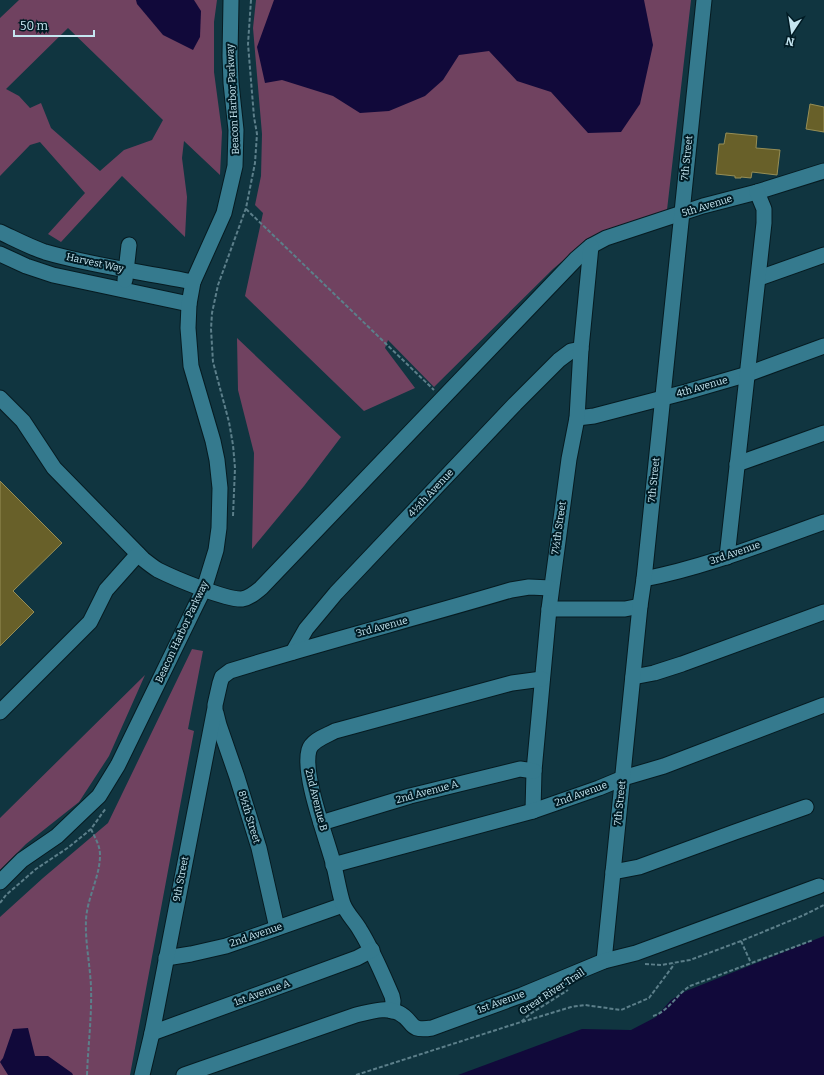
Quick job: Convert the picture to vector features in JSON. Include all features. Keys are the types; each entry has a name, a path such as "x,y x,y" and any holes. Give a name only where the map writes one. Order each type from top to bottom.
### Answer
{"street":[{"name":"Beacon Harbor Parkway","path":"0,882 22,860 56,836 98,796 118,765 204,589 216,550 219,528 220,488 217,460 213,441 191,366 188,328 189,304 193,282 224,214 235,166 236,130 230,56 231,0"},
{"name":"7th Street","path":"604,960 704,0"},
{"name":"5th Avenue","path":"0,398 23,421 54,468 138,554 157,569 204,589 230,598 244,599 254,594 261,588 576,259 591,246 606,238 703,206 824,172"},
{"path":"727,557 764,223 764,209 757,192"},
{"name":"Harvest Way","path":"0,232 44,251 82,261 193,282"},
{"path":"123,290 130,245"},
{"name":"7½th Street","path":"533,811 534,771 548,609 569,459 577,418 591,246"},
{"name":"Harvest Way","path":"0,254 26,266 53,275 189,304"},
{"path":"758,278 824,255"},
{"name":"4th Avenue","path":"577,418 594,416 748,374 824,346"},
{"name":"4½th Avenue","path":"293,652 306,629 336,594 515,404 559,360 571,351 582,349"},
{"path":"737,464 824,433"},
{"name":"3rd Avenue","path":"644,580 669,575 727,557 824,522"},
{"path":"0,712 90,622 106,590 138,554"},
{"name":"3rd Avenue","path":"220,683 222,677 230,671 293,652 511,590 530,587 551,588"},
{"path":"548,609 624,609 640,606"},
{"path":"633,677 654,673 682,664 824,612"},
{"name":"2nd Avenue B","path":"392,1010 392,996 372,950 360,928 343,905 314,800 308,768 309,750 312,744 335,731 512,683 542,679"},
{"name":"9th Street","path":"142,1075 152,1033 220,683"},
{"name":"2nd Avenue","path":"333,865 533,811 623,778 664,766 824,705"},
{"name":"8½th Street","path":"215,708 219,725 259,848 277,928"},
{"name":"2nd Avenue A","path":"321,823 410,796 520,769 534,771"},
{"path":"614,872 639,867 806,807"},
{"name":"1st Avenue","path":"392,1010 400,1013 411,1025 417,1028 432,1028 522,995 604,960 636,953 819,886"},
{"name":"2nd Avenue","path":"166,958 226,946 343,905"},
{"name":"1st Avenue A","path":"152,1033 357,958 372,950"},
{"path":"184,1075 356,1015 380,1010 392,1010"}],"path":[{"path":"233,518 235,492 233,445 229,422 213,362 211,329 212,313 218,284 246,208 255,163 257,134 254,117 248,44 251,0"},
{"path":"246,208 442,398"},
{"path":"0,902 36,869 91,830 109,803"},
{"path":"87,1075 91,988 86,919 89,898 100,856 100,848 91,830"},
{"path":"642,964 674,964 690,960 742,941 824,905"},
{"path":"653,1016 660,1014 682,990 690,986 813,940"},
{"path":"742,941 751,963"},
{"path":"521,1022 571,1007 584,1005 621,1010 649,998 674,964"},
{"name":"Great River Trail","path":"356,1075 521,1022 530,1014 573,987"}],"shaded area":[{"path":"19,0 217,0 214,22 214,72 222,132 220,175 184,141 182,158 187,197 185,237 122,176 61,242 48,234 85,193 40,142 30,145 0,176 0,18","holes":["68,28 163,120 152,140 124,150 100,171 51,128 41,103 30,108 19,96 6,89"]},
{"path":"136,0 194,0 201,11 200,37 193,50 163,35 137,4"},
{"path":"256,0 691,0 667,210 587,240 553,269 434,387 388,340 385,348 415,388 364,411 245,296 263,213 255,205 261,176 262,134 253,28"},
{"path":"274,0 644,0 653,45 640,104 621,132 588,133 551,92 517,81 489,51 459,55 443,80 425,96 389,111 360,113 333,96 282,80 265,83 257,47"},
{"path":"237,338 341,437 304,486 252,549 254,453 238,390"},
{"path":"192,649 203,651 188,729 194,731 130,1075 0,1075 0,917 108,823"},
{"path":"145,675 109,756 79,802 26,844 0,870 0,818"},
{"path":"824,936 824,1075 458,1075 582,1029 631,1030 656,1017 671,1000 686,991"},
{"path":"28,1028 35,1056 48,1056 73,1075 8,1075 0,1062 3,1058 13,1029"}],"building":[{"path":"810,104 824,107 824,132 806,129"},
{"path":"726,133 757,136 756,148 780,150 777,175 752,172 751,178 735,178 735,176 716,174 719,144 724,144"},
{"path":"0,481 62,543 13,591 34,612 0,646"}]}
